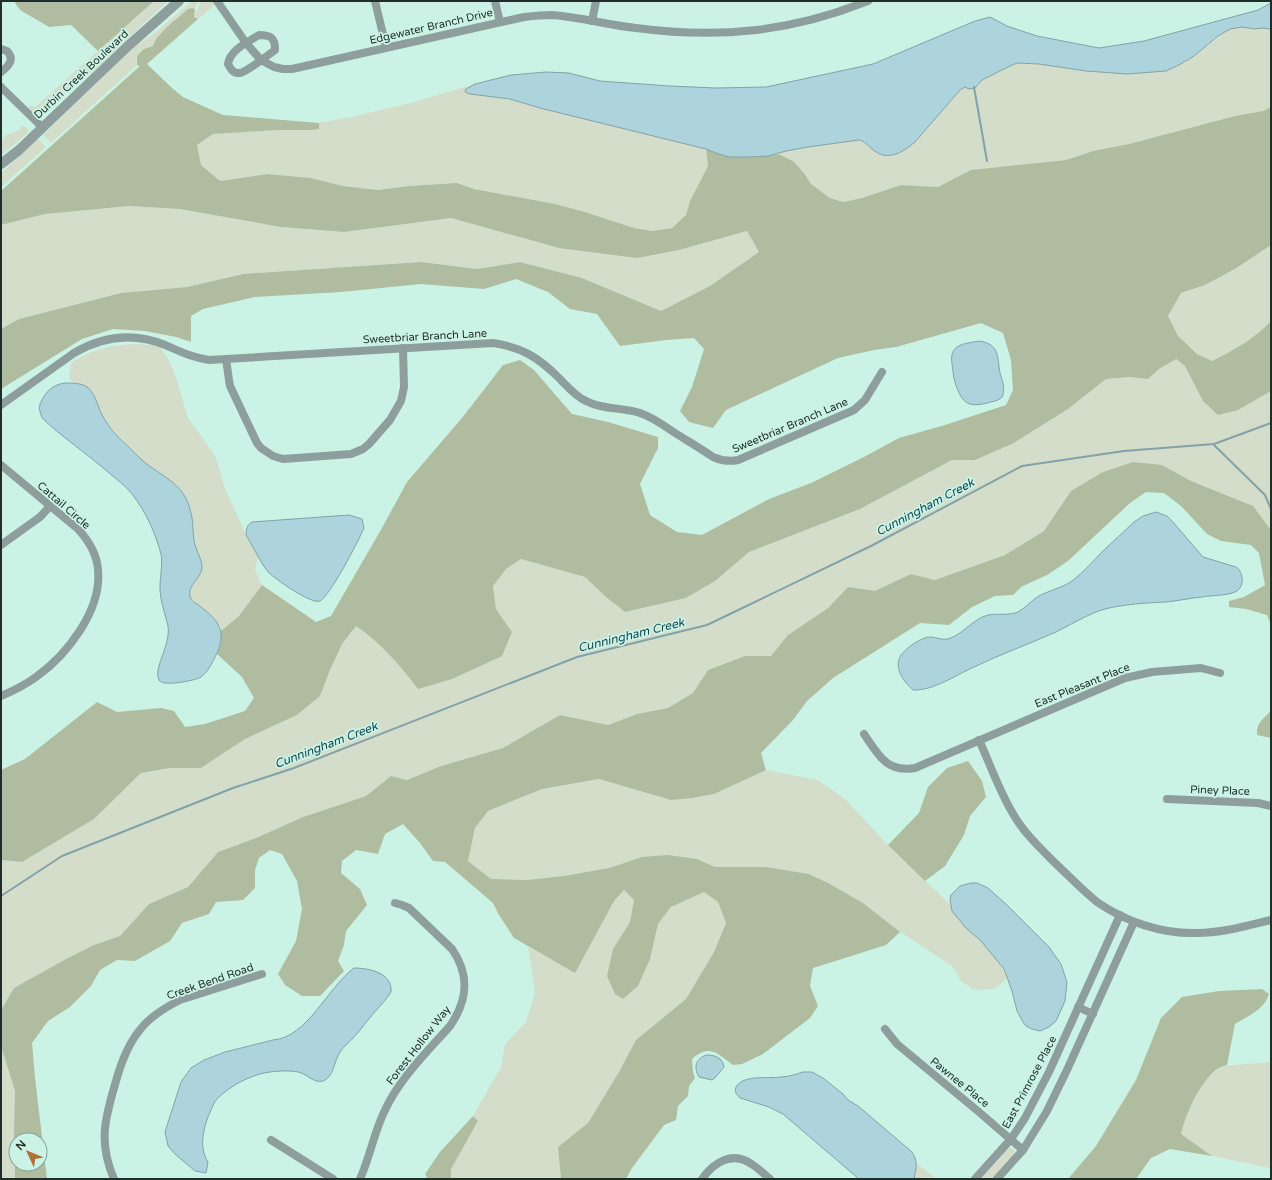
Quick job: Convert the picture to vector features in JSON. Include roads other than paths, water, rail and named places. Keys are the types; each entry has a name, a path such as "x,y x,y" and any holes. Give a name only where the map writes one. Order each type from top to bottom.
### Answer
{"street":[{"name":"Durbin Creek Boulevard","path":"1,164 128,46 179,1"},
{"name":"Edgewater Branch Drive","path":"218,1 246,43 261,60 274,67 283,69 524,17 547,15 635,28 680,33 712,34 771,29 798,24 825,17 868,1"},
{"path":"375,1 386,47"},
{"path":"495,1 500,22"},
{"path":"592,21 596,1"},
{"path":"259,35 267,35 271,37 275,43 275,50 248,70 239,73 232,71 228,64 229,58 236,50 246,43 259,35"},
{"path":"1,49 7,51 11,58 11,62 1,72"},
{"path":"1,87 42,127"},
{"name":"Sweetbriar Branch Lane","path":"1,405 86,346 108,339 122,337 152,340 187,355 209,360 486,343 512,347 524,351 546,365 575,394 586,401 602,407 638,413 650,417 713,457 726,461 738,460 854,410 865,400 882,372"},
{"path":"226,359 230,386 257,443 266,453 283,458 343,455 351,454 363,449 385,426 396,411 401,401 404,387 403,348"},
{"name":"Cattail Circle","path":"1,465 78,529 94,552 98,574 98,587 95,599 82,627 73,641 50,666 28,683 1,696"},
{"path":"1,545 36,520 50,506"},
{"name":"East Pleasant Place","path":"864,734 880,758 886,763 900,769 907,770 915,768 1132,676 1152,672 1201,668 1220,673"},
{"path":"980,740 1004,796 1025,832 1097,902 1134,922 1161,930 1196,934 1230,930 1271,920"},
{"name":"Piney Place","path":"1167,799 1258,803 1271,806"},
{"name":"Forest Hollow Way","path":"360,1179 377,1127 394,1094 408,1073 456,1018 465,992 463,969 458,956 442,938 409,908 394,903"},
{"name":"East Primrose Place","path":"975,1179 1011,1139 1025,1118 1047,1075 1120,915"},
{"path":"997,1179 1023,1150 1047,1111 1093,1014 1134,922"},
{"name":"Creek Bend Road","path":"114,1179 106,1156 104,1133 105,1122 107,1111 126,1051 134,1038 146,1022 170,1005 180,1000 262,974"},
{"path":"1078,1008 1093,1014"},
{"name":"Pawnee Place","path":"886,1029 897,1044 1023,1150"},
{"path":"271,1140 333,1179"},
{"path":"702,1179 716,1164 732,1158 753,1164 770,1179"}],"water":[{"path":"1271,3 1271,29 1242,27 1230,29 1218,36 1194,56 1166,71 1127,74 1017,63 982,80 975,88 969,89 965,87 960,90 915,142 905,150 889,155 878,153 859,140 808,147 768,156 729,157 706,149 540,108 510,99 470,94 465,92 466,89 475,84 511,75 546,72 569,73 600,81 670,86 716,88 766,87 873,64 975,21 990,17 1007,26 1037,36 1099,48 1144,41 1258,10"},
{"path":"979,341 991,345 996,352 1004,391 1000,399 977,405 967,403 960,396 954,378 952,357 953,352 958,346"},
{"path":"65,383 82,385 90,389 101,413 115,434 149,466 170,480 182,492 187,500 193,522 195,545 202,564 200,575 192,585 190,596 193,601 215,619 221,631 220,645 209,669 204,675 197,679 172,683 161,682 159,680 158,669 167,641 168,626 160,592 161,554 146,515 130,491 42,418 39,408 42,399 52,388"},
{"path":"1156,512 1167,516 1203,557 1239,569 1242,576 1242,584 1238,590 1223,595 1198,597 1170,602 1143,603 1105,609 1086,616 1056,632 984,662 944,682 928,688 913,690 903,679 899,670 899,660 903,652 915,643 928,637 943,639 951,638 959,634 978,619 988,615 1018,612 1039,596 1072,581 1134,522 1143,516"},
{"path":"349,515 362,519 364,528 337,579 325,597 320,601 309,599 285,585 268,572 246,535 247,527 252,522"},
{"path":"977,883 988,888 1007,905 1049,947 1061,964 1067,982 1065,1001 1056,1021 1049,1027 1040,1031 1026,1026 1017,1011 1004,969 981,941 966,928 952,911 950,900 951,895 960,886"},
{"path":"354,968 366,969 384,976 391,986 391,992 358,1033 342,1050 332,1072 327,1079 320,1082 294,1071 277,1071 251,1077 227,1090 214,1103 208,1116 203,1136 203,1150 208,1162 206,1173 195,1171 175,1154 168,1146 165,1132 181,1082 191,1068 204,1060 225,1052 285,1037 297,1030 307,1021 344,977"},
{"path":"707,1055 720,1059 724,1067 712,1080 699,1077 696,1070 697,1063 700,1058"},
{"path":"803,1072 812,1072 823,1078 911,1151 916,1161 914,1179 859,1179 783,1114 769,1107 740,1098 735,1089 745,1080 787,1076"}],"waterway":[{"path":"974,87 987,161"},
{"name":"Cunningham Creek","path":"1,896 62,856 233,788 294,768 577,657 707,625 871,546 1022,466 1124,451 1214,444 1271,423"},
{"path":"1214,445 1265,495 1271,509"}]}
